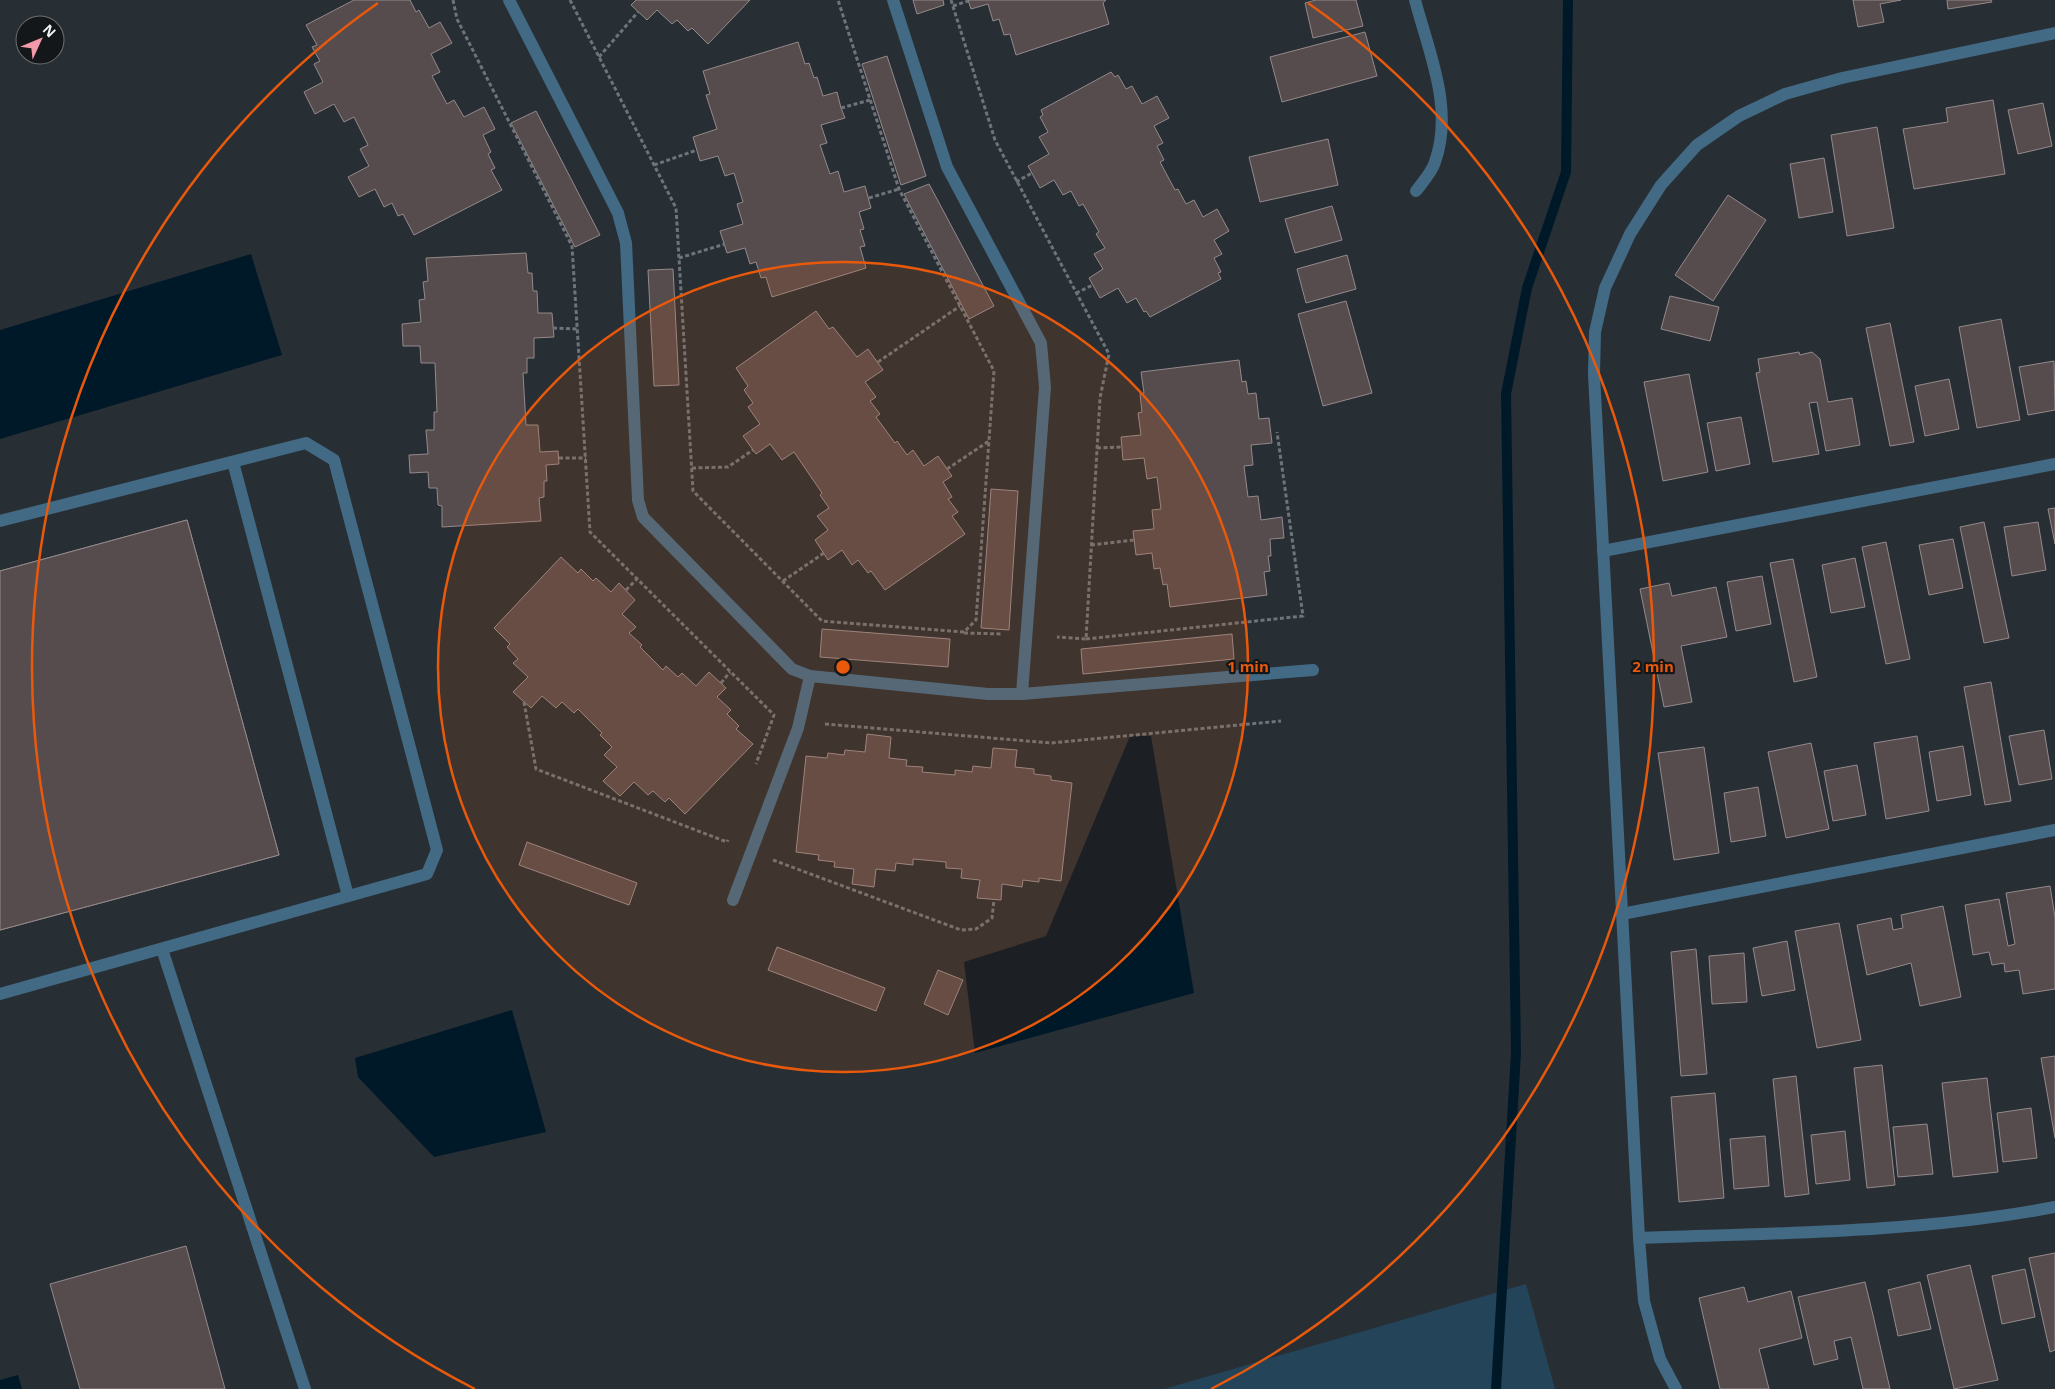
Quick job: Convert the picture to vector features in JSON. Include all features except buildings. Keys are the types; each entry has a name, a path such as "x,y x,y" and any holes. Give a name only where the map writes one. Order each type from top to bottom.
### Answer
{"street":[{"path":"509,0 618,213 626,243 638,500 643,517 792,669 810,676 988,694 1022,694 1313,670"},
{"path":"893,0 946,167 1041,343 1045,387 1022,694"},
{"path":"1415,0 1442,96 1443,129 1435,164 1416,192"},
{"path":"1676,1389 1660,1359 1644,1301 1639,1238 1594,374 1595,332 1609,279 1630,234 1661,185 1697,145 1739,116 1785,94 1842,78 2055,33"},
{"path":"0,521 306,443 334,460 438,850 427,874 0,994"},
{"path":"233,462 348,896"},
{"path":"1603,551 2055,464"},
{"path":"733,900 798,728 810,676"},
{"path":"1622,914 2055,830"},
{"path":"162,949 305,1389"},
{"path":"1639,1238 1922,1226 2006,1216 2055,1207"}],"path":[{"path":"453,0 457,19 572,246 590,532 774,715 754,770"},
{"path":"570,0 676,208 693,491 822,621 1007,634"},
{"path":"838,0 899,189 994,371 976,620 964,632"},
{"path":"953,6 968,0"},
{"path":"599,57 638,12"},
{"path":"842,108 870,100"},
{"path":"654,165 697,150"},
{"path":"1016,182 1032,173"},
{"path":"869,198 899,189"},
{"path":"679,258 725,244"},
{"path":"1076,293 1093,285"},
{"path":"878,362 960,306"},
{"path":"553,328 577,329"},
{"path":"1086,639 1303,616 1277,432"},
{"path":"947,469 989,440"},
{"path":"1096,448 1122,447"},
{"path":"692,468 728,467 753,450"},
{"path":"559,458 586,458"},
{"path":"1091,545 1134,540"},
{"path":"782,581 824,553"},
{"path":"626,590 637,579"},
{"path":"721,683 730,672"},
{"path":"524,702 536,769 727,842 730,833"},
{"path":"825,724 1052,743 1281,722"},
{"path":"773,860 961,930 976,929 992,918 994,900"}],"shaded area":[{"path":"251,254 282,355 0,439 0,330"},
{"path":"1130,736 1151,736 1194,993 975,1053 964,962 1046,936"},
{"path":"512,1010 546,1132 434,1157 358,1077 355,1058"},
{"path":"1526,1284 1555,1389 1164,1389"},
{"path":"18,1375 22,1389 0,1389 0,1380"}],"waterway":[{"path":"1496,1389 1516,1053 1506,394 1527,288 1566,172 1568,0"}]}
